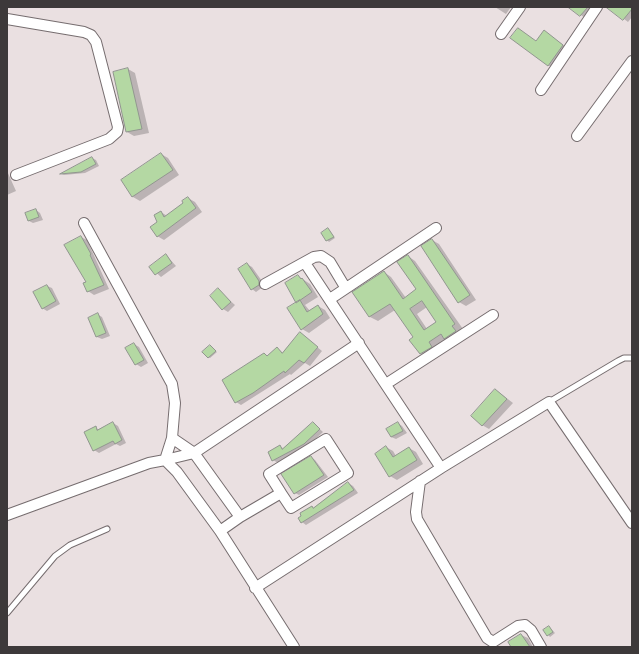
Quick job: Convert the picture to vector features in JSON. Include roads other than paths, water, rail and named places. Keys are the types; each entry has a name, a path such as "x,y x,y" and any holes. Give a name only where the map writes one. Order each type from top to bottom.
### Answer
{"street":[{"path":"501,34 520,7"},
{"path":"541,90 597,7"},
{"path":"7,19 84,32 91,35 96,42 118,127 117,132 109,140 16,175"},
{"path":"577,136 632,61"},
{"path":"84,223 172,384 175,403 172,438 165,460"},
{"path":"330,299 345,287 436,228"},
{"path":"265,284 318,256 325,257 330,262 345,287"},
{"path":"305,263 441,468"},
{"path":"386,384 493,315"},
{"path":"7,516 150,463 194,453 359,344"},
{"path":"254,588 420,481 549,402 632,523"},
{"path":"172,438 194,453 240,517"},
{"path":"326,439 348,473 291,508 281,493 269,474 326,439"},
{"path":"165,460 177,472 220,532 254,588 294,647"},
{"path":"420,481 416,512 417,519 487,638 493,642 518,626 525,625 531,630 540,647"},
{"path":"220,532 240,517 281,493"}],"lane":[{"path":"549,402 618,361 624,358 632,358"},
{"path":"7,613 55,556 70,545 107,529"}]}
